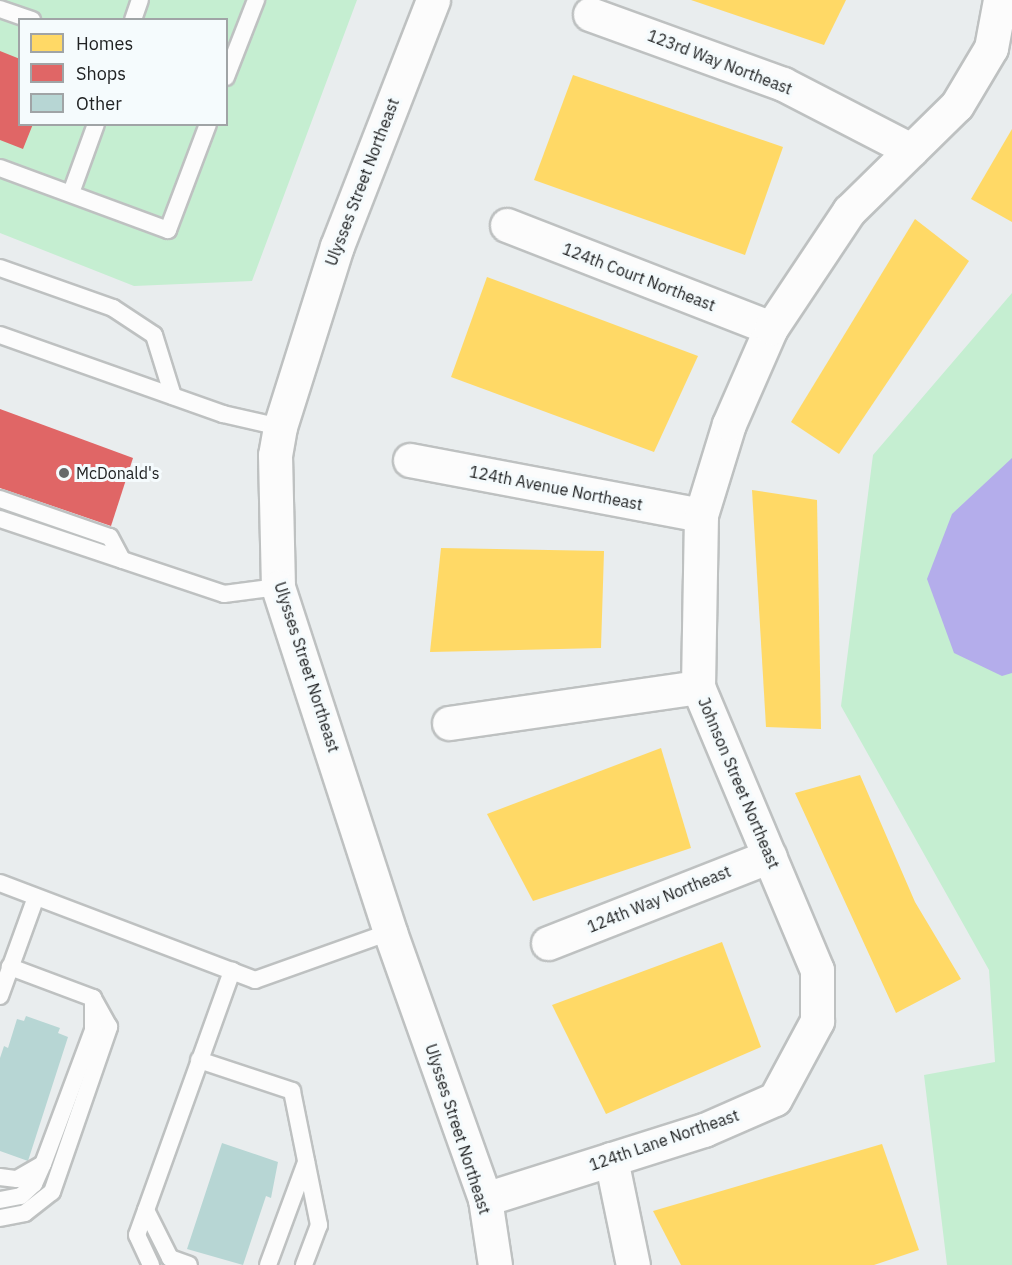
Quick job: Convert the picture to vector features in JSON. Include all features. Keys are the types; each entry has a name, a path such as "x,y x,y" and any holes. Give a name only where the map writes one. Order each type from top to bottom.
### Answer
{"street":[{"name":"Ulysses Street Northeast","path":"432,0 337,246 280,428 275,455 278,587 316,694 390,932 485,1199 495,1265"},
{"name":"Johnson Street Northeast","path":"809,1037 817,1022 817,970 698,687 702,515 729,424 771,328 849,211 957,105 991,48 1000,0"},
{"name":"123rd Way Northeast","path":"590,14 783,84 911,150"},
{"name":"124th Court Northeast","path":"507,225 771,328"},
{"name":"124th Avenue Northeast","path":"410,460 702,515"},
{"path":"449,723 698,687"},
{"name":"124th Way Northeast","path":"548,943 770,856"},
{"name":"124th Lane Northeast","path":"485,1199 704,1130 775,1099 809,1037"},
{"path":"611,1159 633,1265"}],"lane":[{"path":"134,18 140,0"},
{"path":"228,72 256,0"},
{"path":"0,9 26,18"},
{"path":"71,193 95,126"},
{"path":"0,168 168,230 207,126"},
{"path":"0,268 113,308 154,335 173,396"},
{"path":"0,335 173,396 280,428"},
{"path":"0,499 110,537 122,560"},
{"path":"0,519 224,594 278,587"},
{"path":"0,883 255,980 390,932"},
{"path":"0,996 36,897"},
{"path":"0,1218 25,1213 40,1204 60,1178 109,1038 103,1010 93,998 10,967"},
{"path":"151,1265 137,1235 232,970"},
{"path":"0,1200 21,1196 34,1184 93,1030 93,998"},
{"path":"199,1060 292,1090 319,1225 304,1265"},
{"path":"268,1265 306,1161"},
{"path":"0,1177 16,1179 43,1164"},
{"path":"146,1210 170,1258 189,1265"}],"green space":[{"path":"0,0 357,0 252,281 134,286 0,233"},
{"path":"1012,293 1012,1265 947,1265 924,1075 995,1062 989,970 841,706 873,455"}],"shaded area":[{"path":"1012,458 1012,673 1002,676 954,653 927,579 952,514"}],"building: Homes":[{"path":"691,0 846,0 824,45"},
{"path":"573,75 783,147 745,255 534,180"},
{"path":"1012,129 1012,222 971,199"},
{"path":"915,219 969,261 839,454 791,422"},
{"path":"487,277 698,356 654,452 451,377"},
{"path":"752,490 817,500 821,729 766,727"},
{"path":"441,548 604,551 601,648 430,652"},
{"path":"661,748 691,848 533,901 487,814"},
{"path":"860,775 915,902 961,979 896,1013 795,793"},
{"path":"722,942 761,1047 606,1114 552,1005"},
{"path":"882,1144 919,1250 874,1265 681,1265 653,1211"}],"building: Shops":[{"path":"0,51 18,58 18,126 32,126 23,149 0,140"},
{"name":"McDonald's","path":"0,409 133,458 111,526 0,488"}],"building: Other":[{"path":"26,1016 60,1028 58,1033 68,1037 28,1161 0,1151 0,1058 4,1046 8,1048 17,1019 24,1021"},
{"path":"222,1143 278,1162 271,1198 266,1196 243,1265 187,1249"}],"place":[{"name":"McDonald's","path":"64,473"}]}
